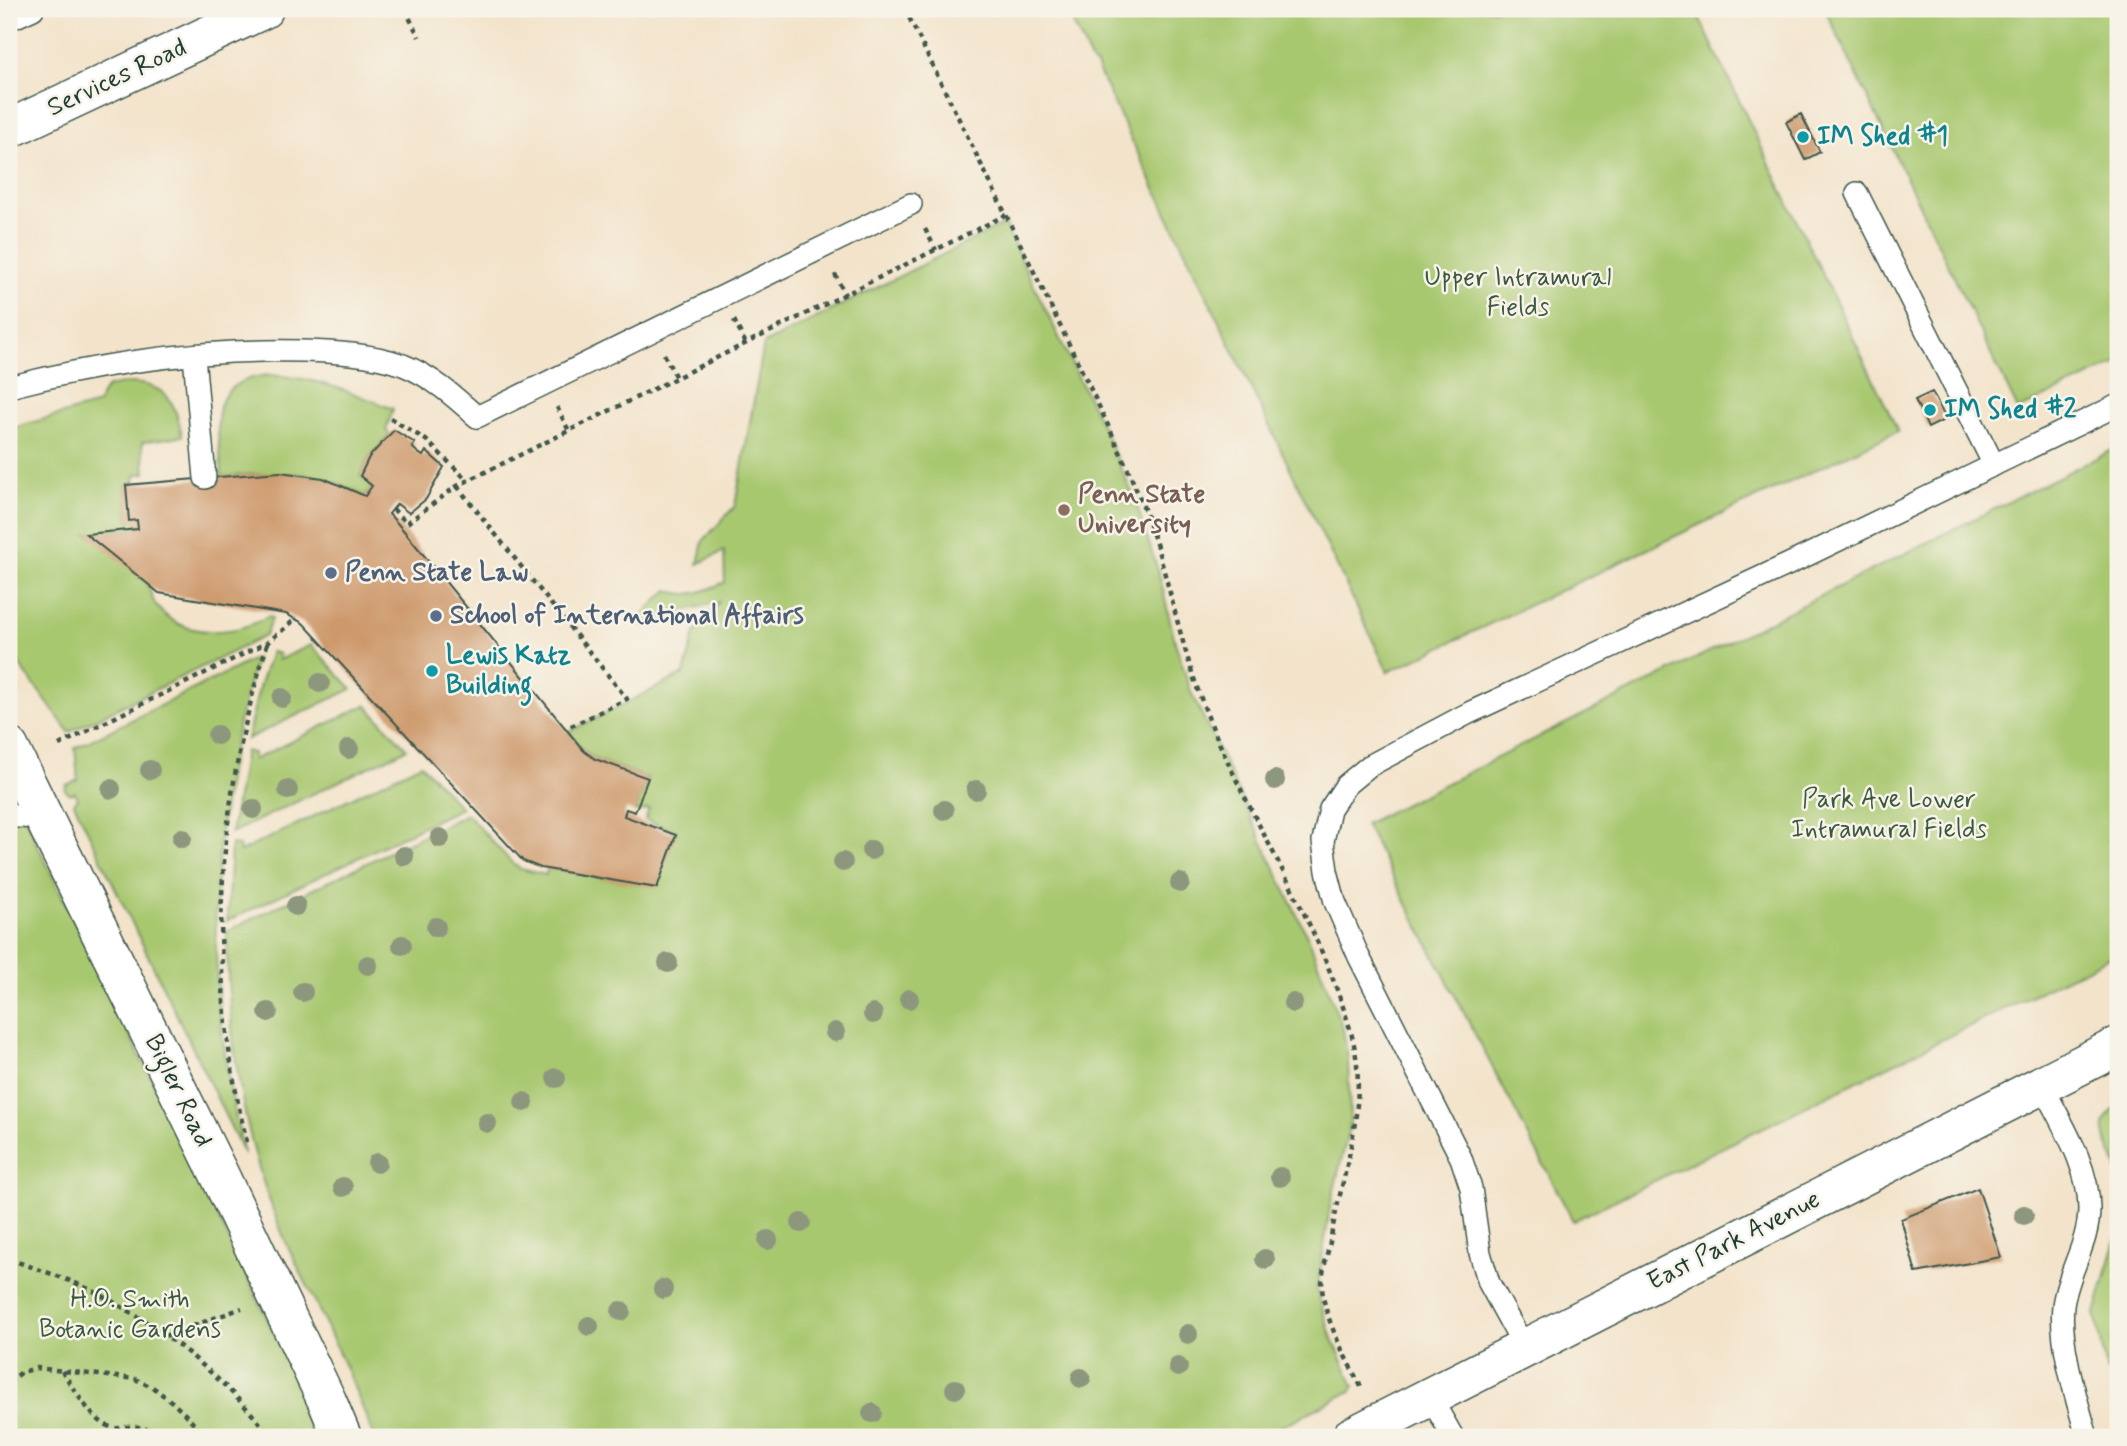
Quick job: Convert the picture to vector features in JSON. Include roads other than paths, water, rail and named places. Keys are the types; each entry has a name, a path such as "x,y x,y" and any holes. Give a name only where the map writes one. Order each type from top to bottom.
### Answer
{"street":[{"name":"Services Road","path":"9,129 264,9"},
{"name":"Bigler Road","path":"9,747 26,816 219,1174 342,1437"},
{"name":"East Park Avenue","path":"1351,1437 2118,1046"}],"lane":[{"path":"9,20 33,9"},
{"path":"1857,192 1994,465"},
{"path":"9,387 112,365 258,351 323,352 363,356 403,365 437,384 477,417 911,204"},
{"path":"194,356 205,478"},
{"path":"1524,1347 1489,1283 1480,1253 1471,1188 1461,1158 1359,957 1335,902 1326,871 1323,841 1330,809 1346,785 1369,766 1469,713 1789,564 2118,405"},
{"path":"2042,1085 2080,1162 2087,1187 2089,1209 2084,1242 2068,1283 2062,1331 2087,1437"},
{"path":"1430,1396 1453,1437"}],"place":[{"name":"IM Shed #1","path":"1803,137"},
{"name":"IM Shed #2","path":"1930,410"},
{"name":"Penn State University","path":"1064,510"},
{"name":"Penn State Law","path":"331,573"},
{"name":"School of International Affairs","path":"436,616"},
{"name":"Lewis Katz Building","path":"432,671"}],"park label":[{"name":"Upper Intramural Fields","path":"1518,293"},
{"name":"Park Ave Lower Intramural Fields","path":"1889,815"},
{"name":"H.O. Smith Botanic Gardens","path":"130,1315"}]}
